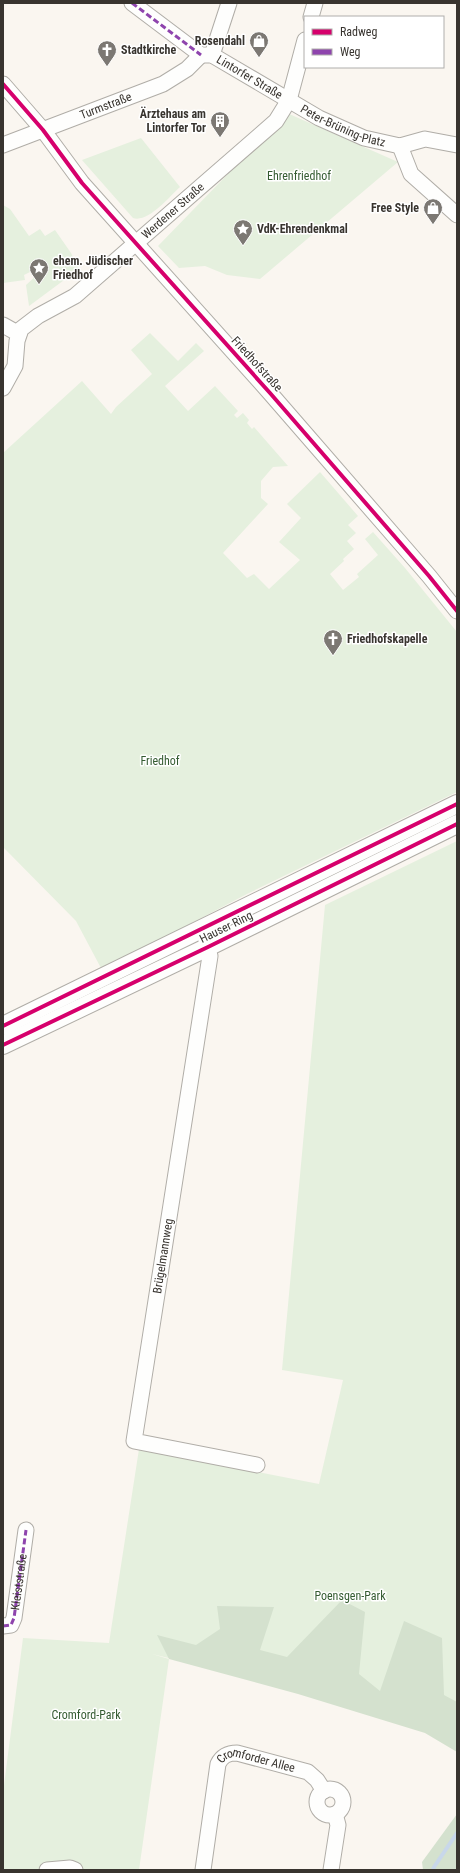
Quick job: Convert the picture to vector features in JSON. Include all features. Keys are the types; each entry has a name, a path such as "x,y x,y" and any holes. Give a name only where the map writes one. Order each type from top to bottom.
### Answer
{"main road":[{"name":"Hauser Ring","path":"3,1026 457,804"},
{"name":"Hauser Ring","path":"3,1046 457,824"}],"street":[{"name":"Lintorfer Straße","path":"132,3 207,55 289,100"},
{"path":"207,55 229,3"},
{"path":"311,16 315,3"},
{"name":"Werdener Straße","path":"18,334 31,320 74,296 276,121 289,100 304,44"},
{"name":"Turmstraße","path":"3,145 162,84 188,69 207,55"},
{"name":"Friedhofstraße","path":"3,84 43,130 82,183 270,393 456,608"},
{"name":"Peter-Brüning-Platz","path":"289,100 319,118 364,138 400,146"},
{"path":"457,145 424,139 400,146 410,174 457,215"},
{"path":"3,325 18,334 15,366 3,388"},
{"name":"Hauser Ring","path":"203,928 208,947"},
{"name":"Brügelmannweg","path":"208,947 210,956 134,1441 257,1465"},
{"name":"Kleiststraße","path":"3,1626 11,1625 14,1618 26,1530"},
{"name":"Cromforder Allee","path":"203,1870 218,1764 224,1756 230,1753 237,1753 308,1772 317,1780 324,1791 332,1789 340,1794 342,1799 342,1807 335,1814 338,1825 332,1870"},
{"path":"47,1870 70,1868 75,1870"}],"green space":[{"name":"Ehrenfriedhof","path":"287,113 398,162 260,279 227,275 205,266 179,268 158,246"},
{"path":"141,138 180,187 152,213 139,219 133,218 82,160"},
{"path":"3,205 10,209 29,236 40,229 45,236 55,230 71,253 79,269 29,306 26,285 36,276 34,270 24,275 25,280 3,283"},
{"name":"Friedhof","path":"150,333 178,361 196,343 204,351 165,386 188,411 215,386 238,411 234,415 237,418 243,413 249,420 247,423 252,429 254,427 288,466 273,467 261,481 261,498 268,504 223,553 247,578 254,574 269,589 300,560 279,542 301,518 287,504 320,472 358,516 348,525 356,533 347,541 354,549 330,574 343,590 359,577 357,574 378,555 365,539 373,532 405,568 457,632 457,792 247,894 102,970 76,921 3,847 3,453 82,381 111,414 116,407 152,374 131,350"},
{"path":"457,841 457,1747 426,1731 301,1690 152,1654 169,1659 139,1870 3,1870 3,1793 23,1638 109,1643 139,1449 319,1484 343,1380 282,1370 325,905"},
{"path":"342,1600 365,1612 359,1674 380,1691 404,1621 442,1638 444,1695 457,1702 457,1752 425,1733 298,1694 169,1659 157,1635 196,1645 220,1629 217,1606 274,1607 260,1650 287,1657"},
{"path":"457,1814 457,1870 423,1870 422,1862"}],"waterway":[{"path":"433,1870 457,1833"}],"marked path":[{"path":"132,3 201,55"},
{"path":"3,1626 11,1625 14,1618 26,1530"}],"cycle path":[{"path":"3,84 43,130 82,183 270,393 429,576 457,611"},
{"path":"3,1026 457,804"},
{"path":"3,1045 208,947 457,824"}],"place":[{"name":"Rosendahl","path":"259,58"},
{"name":"Stadtkirche","path":"107,67"},
{"name":"Ärztehaus am Lintorfer Tor","path":"220,138"},
{"name":"Free Style","path":"433,225"},
{"name":"VdK-Ehrendenkmal","path":"243,246"},
{"name":"ehem. Jüdischer Friedhof","path":"39,285"},
{"name":"Friedhofskapelle","path":"333,656"}],"park label":[{"name":"Poensgen-Park","path":"350,1596"},
{"name":"Cromford-Park","path":"86,1715"}]}
